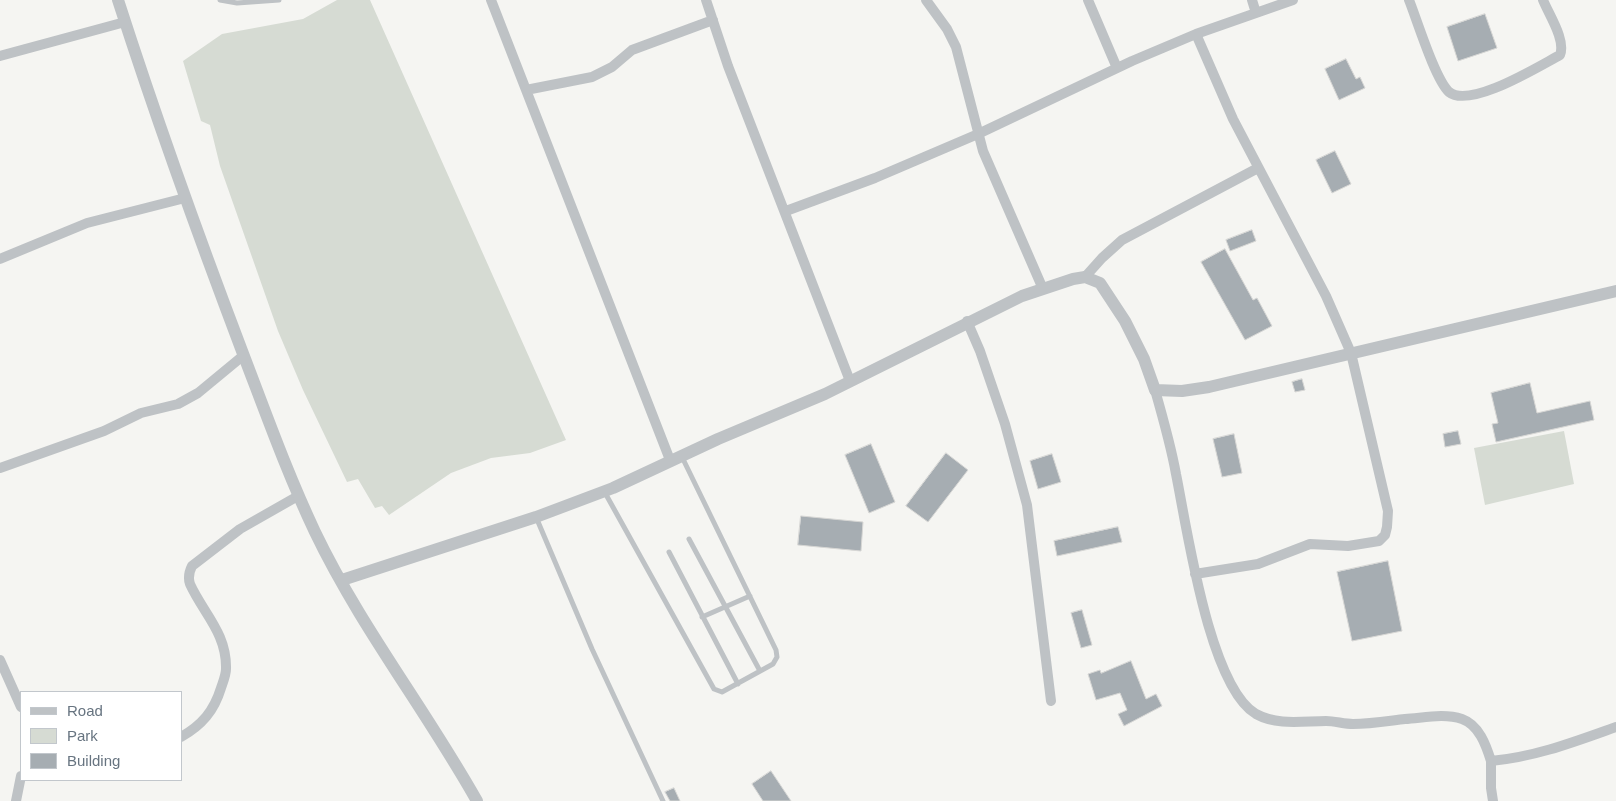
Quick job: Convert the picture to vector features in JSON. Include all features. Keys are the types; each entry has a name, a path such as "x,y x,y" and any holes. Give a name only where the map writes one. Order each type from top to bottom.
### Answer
{"street":[{"path":"118,0 185,198 298,496 315,532 374,637 452,756 478,801"},
{"path":"490,0 676,458"},
{"path":"706,0 728,66 786,211 850,381"},
{"path":"926,0 947,29 956,47 971,100 978,134 1043,289"},
{"path":"1088,0 1116,68"},
{"path":"1252,0 1256,13"},
{"path":"786,211 875,178 978,134 1116,68 1196,34 1293,0"},
{"path":"1408,0 1441,80 1450,92 1459,96 1485,92 1560,55 1562,49 1560,40 1543,0"},
{"path":"526,90 592,77 612,67 632,50 713,20"},
{"path":"0,56 125,22"},
{"path":"1195,574 1258,564 1304,545 1364,544 1379,540 1384,535 1388,510 1351,353 1326,296 1233,119 1196,34"},
{"path":"342,580 536,517 604,491 850,381 967,321 1022,296 1085,277 1122,240 1258,168"},
{"path":"0,259 87,223 185,198"},
{"path":"1085,277 1100,283 1125,321 1144,359 1155,390 1172,453 1195,574 1212,636 1227,677 1244,705 1257,714 1279,722 1328,721 1352,724 1444,716 1463,719 1485,741 1490,761 1490,788 1493,801"},
{"path":"1155,390 1182,391 1209,387 1616,291"},
{"path":"967,321 980,351 1005,424 1026,505 1051,701"},
{"path":"0,468 104,431 141,414 178,404 198,393 244,355"},
{"path":"182,736 202,724 216,704 226,670 224,648 211,617 190,583 189,572 192,566 240,529 298,496"},
{"path":"0,660 20,705"},
{"path":"1490,761 1520,758 1540,753 1616,727"},
{"path":"16,801 18,780 20,777"}],"lane":[{"path":"220,0 237,3 279,0"},
{"path":"604,491 714,689 722,692 773,664 778,657 750,596 676,458"},
{"path":"536,517 592,649 663,801"},
{"path":"689,539 760,671"},
{"path":"669,552 738,684"},
{"path":"702,617 750,596"}],"green space":[{"path":"337,0 370,0 566,440 530,453 491,458 451,473 389,515 382,506 375,508 358,479 347,482 303,390 278,331 220,166 210,125 201,121 183,61 222,34 303,19"},
{"path":"1564,431 1574,484 1485,505 1474,448"}],"building":[{"path":"1485,14 1497,48 1458,61 1447,27"},
{"path":"1346,59 1356,79 1360,77 1365,88 1339,100 1325,69"},
{"path":"1335,151 1351,184 1332,193 1316,160"},
{"path":"1252,230 1256,241 1230,251 1226,240"},
{"path":"1225,249 1253,300 1257,298 1272,326 1245,340 1201,262"},
{"path":"1302,379 1305,390 1295,392 1292,382"},
{"path":"1530,383 1537,413 1590,401 1594,420 1496,442 1492,424 1498,423 1491,393"},
{"path":"1458,431 1461,444 1445,447 1443,434"},
{"path":"1234,434 1242,473 1222,477 1213,439"},
{"path":"871,444 895,502 869,513 845,455"},
{"path":"946,453 968,470 928,522 906,506"},
{"path":"1052,454 1061,482 1038,489 1030,461"},
{"path":"801,516 863,522 861,551 798,545"},
{"path":"1118,527 1122,542 1057,556 1054,541"},
{"path":"1388,561 1402,631 1352,641 1337,572"},
{"path":"1082,610 1092,645 1081,648 1071,613"},
{"path":"1131,661 1146,699 1156,694 1162,706 1124,726 1118,714 1127,710 1120,693 1096,700 1088,674 1100,670 1101,673"},
{"path":"771,771 791,801 763,801 752,784"},
{"path":"674,788 680,801 670,801 665,792"}]}
